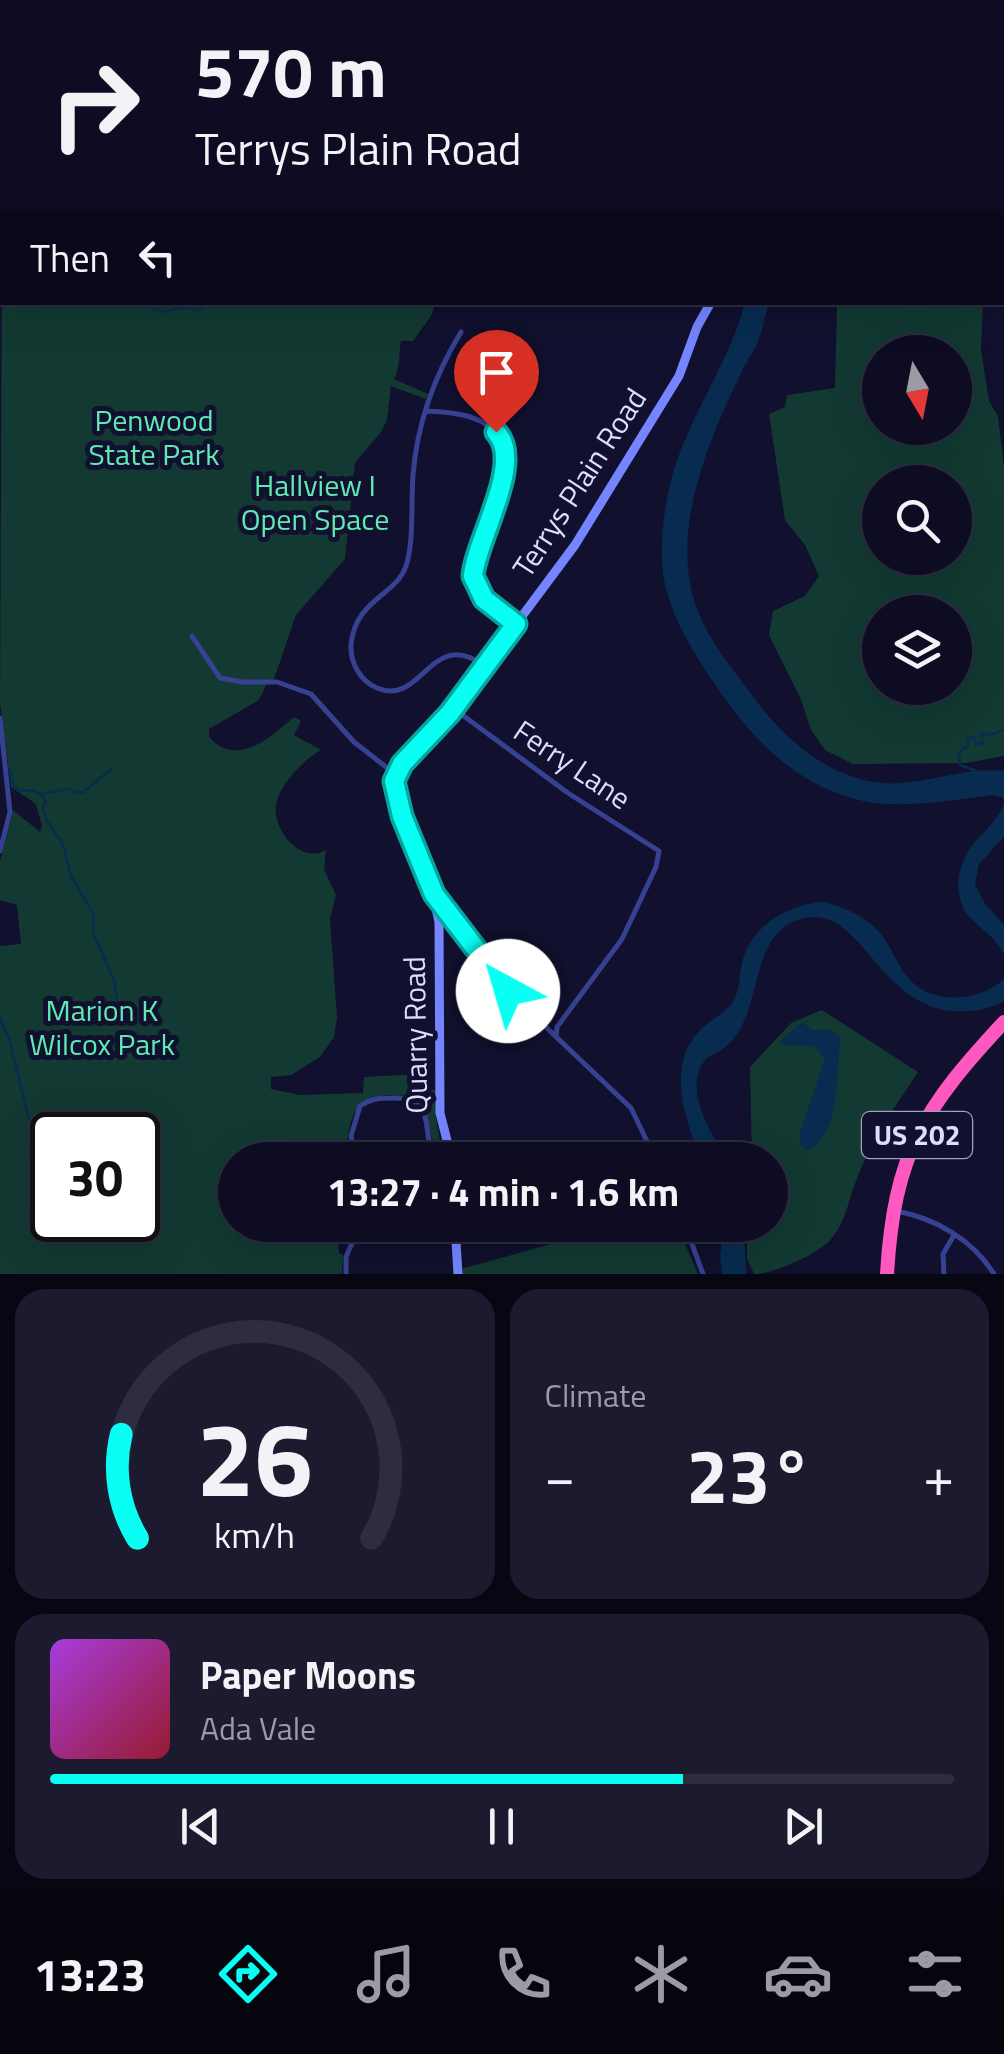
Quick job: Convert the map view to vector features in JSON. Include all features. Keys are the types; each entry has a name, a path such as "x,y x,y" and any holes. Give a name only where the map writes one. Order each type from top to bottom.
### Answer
{"highway":[{"name":"US 202","path":"887,1274 894,1210 912,1146 932,1106 951,1080 1004,1022"}],"street":[{"name":"Terrys Plain Road","path":"395,774 456,710 575,545 679,376 709,305"},
{"path":"461,332 440,370 426,410 414,463 406,566 362,614 353,635 352,660 369,684 388,690 408,686 435,661 452,654 469,656 486,666"},
{"path":"426,410 461,413 488,426 504,440 505,468 473,576 484,599 516,624"},
{"path":"192,636 220,678 276,682 311,694 354,742 395,774"},
{"name":"Ferry Lane","path":"456,710 568,793 660,851 622,939 557,1027"},
{"path":"0,718 10,816 0,851"},
{"name":"Quarry Road","path":"395,774 398,805 439,908 440,1113 447,1142"},
{"path":"439,908 508,991 631,1108 647,1142"},
{"path":"549,1030 557,1027 556,1036"},
{"path":"352,1142 360,1106 373,1099 400,1097 422,1109 429,1142"},
{"path":"894,1210 925,1217 954,1235 980,1254 994,1274"},
{"path":"944,1274 943,1254 954,1235"},
{"path":"346,1274 346,1258 353,1242"},
{"path":"456,1242 458,1274"},
{"path":"692,1242 704,1274"}],"green space":[{"path":"2,305 434,305 413,341 401,341 394,379 428,394 426,399 391,386 387,420 355,463 345,559 296,615 273,682 267,683 259,700 209,729 209,737 220,746 242,750 264,741 294,717 301,721 294,735 321,750 287,781 278,797 276,815 284,834 299,849 308,853 326,850 324,869 336,895 330,919 337,1018 334,1037 320,1057 291,1075 271,1077 271,1089 300,1095 363,1093 364,1077 420,1074 423,1090 436,1090 440,1142 433,1142 423,1105 408,1097 382,1095 359,1106 351,1121 348,1141 218,1142 218,1242 338,1242 339,1253 343,1255 342,1274 0,1274 0,946 21,944 17,905 0,900 0,861 13,810 40,832 36,804 11,787 0,704"},
{"path":"837,305 983,305 981,349 989,401 998,416 1004,467 1004,756 967,763 853,764 825,750 811,730 800,697 769,635 773,611 805,596 819,576 805,545 785,520 769,414 785,407 787,395 835,388"},
{"path":"822,1010 918,1072 868,1152 831,1239 795,1262 754,1274 747,1259 747,1242 788,1242 788,1142 752,1142 750,1067 791,1023"},
{"path":"559,1242 684,1242 698,1274 461,1274 461,1269"}],"water":[{"path":"744,305 768,305 757,343 728,401 695,491 687,554 690,584 704,624 760,706 800,747 832,768 885,783 1004,771 1004,802 1002,797 992,795 927,803 877,803 814,783 773,753 738,716 684,634 664,581 666,505 683,445"},
{"path":"1004,804 1004,837 979,864 975,884 985,904 1004,925 1004,955 965,911 958,884 970,848"},
{"path":"825,902 863,918 884,939 910,980 932,994 970,996 1004,979 1004,1001 966,1011 927,1005 888,976 841,927 824,918 805,918 786,926 764,956 737,1034 707,1058 699,1072 698,1098 717,1142 694,1142 684,1110 681,1075 690,1043 733,1003 745,953 759,931 800,906"},
{"path":"802,1022 812,1030 828,1029 841,1038 832,1116 819,1142 807,1150 801,1145 800,1133 825,1059 814,1046 779,1042"},
{"path":"722,1242 745,1242 746,1274 722,1274"}],"waterway":[{"path":"143,305 166,312 183,307 200,310 206,305"},
{"path":"979,772 960,765 959,752 968,746 968,739 974,737 976,744 983,743 981,733 989,735 1004,730"},
{"path":"9,769 14,786 20,791 32,790 46,802 43,807 47,821 63,844 71,876 94,915 93,933 114,980 121,1025"},
{"path":"43,793 69,789 84,792 111,769"},
{"path":"0,1018 30,1120"}],"route":[{"path":"496,432 506,448 505,468 473,576 484,599 516,624 450,713 402,764 395,774 394,788 434,894 508,991"}],"park label":[{"name":"Penwood State Park","path":"154,438"},
{"name":"Hallview I Open Space","path":"315,503"},
{"name":"Marion K Wilcox Park","path":"102,1028"}]}
